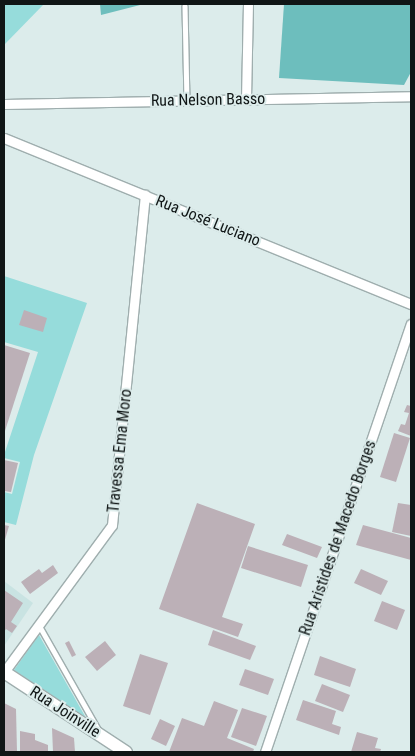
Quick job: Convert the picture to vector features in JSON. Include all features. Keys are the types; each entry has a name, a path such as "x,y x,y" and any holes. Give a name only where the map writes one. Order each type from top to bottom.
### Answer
{"main road":[{"name":"Rua Joinville","path":"4,672 126,752"}],"street":[{"path":"246,100 248,4"},
{"name":"Rua Nelson Basso","path":"4,104 411,96"},
{"name":"Rua José Luciano","path":"4,138 411,304"},
{"name":"Travessa Ema Moro","path":"4,672 112,525 145,195"},
{"name":"Rua Aristides de Macedo Borges","path":"265,752 411,324"}],"lane":[{"path":"185,6 187,100"},
{"path":"39,624 103,737"}],"shaded area":[{"path":"4,4 44,4 4,45"},
{"path":"100,4 144,4 101,15"},
{"path":"284,4 411,4 411,72 404,85 279,78"},
{"path":"4,276 87,303 34,455 16,525 4,522 4,492 12,494 20,462 4,458 4,455 38,352 4,342"},
{"path":"4,581 33,603 4,646"},
{"path":"39,635 86,718 14,670"}],"building":[{"path":"24,310 47,318 43,332 19,325"},
{"path":"4,345 30,353 4,434"},
{"path":"407,405 411,406 411,436 398,431 401,424 405,425 409,413 404,412"},
{"path":"394,433 410,438 396,482 380,477"},
{"path":"4,460 18,463 11,492 4,491"},
{"path":"197,503 255,524 222,617 243,624 238,637 159,609"},
{"path":"398,503 411,505 411,536 392,532"},
{"path":"4,525 9,526 4,543"},
{"path":"363,525 411,538 411,560 356,545"},
{"path":"287,534 322,547 317,558 282,545"},
{"path":"248,546 308,565 301,587 241,568"},
{"path":"53,565 58,573 30,594 21,582 39,569 42,573"},
{"path":"361,569 388,581 381,595 354,583"},
{"path":"4,590 23,603 11,622 17,626 12,633 6,629 4,632"},
{"path":"382,601 405,610 397,630 374,621"},
{"path":"213,630 256,646 250,660 208,645"},
{"path":"69,641 76,655 72,657 65,643"},
{"path":"105,641 116,655 97,671 85,657"},
{"path":"140,654 168,663 150,715 123,706"},
{"path":"320,656 356,669 350,687 314,675"},
{"path":"245,669 274,679 268,695 239,685"},
{"path":"322,684 350,695 343,712 315,701"},
{"path":"303,700 336,711 332,724 341,727 339,735 296,720"},
{"path":"214,701 238,710 227,738 254,749 253,752 169,752 182,718 204,726"},
{"path":"4,703 16,709 17,752 4,752"},
{"path":"242,708 267,716 256,746 231,737"},
{"path":"160,719 175,726 166,746 151,739"},
{"path":"52,728 74,738 75,752 53,752"},
{"path":"20,731 35,734 35,740 48,745 48,752 20,752"},
{"path":"357,732 378,738 375,748 381,749 380,752 351,752"}]}
